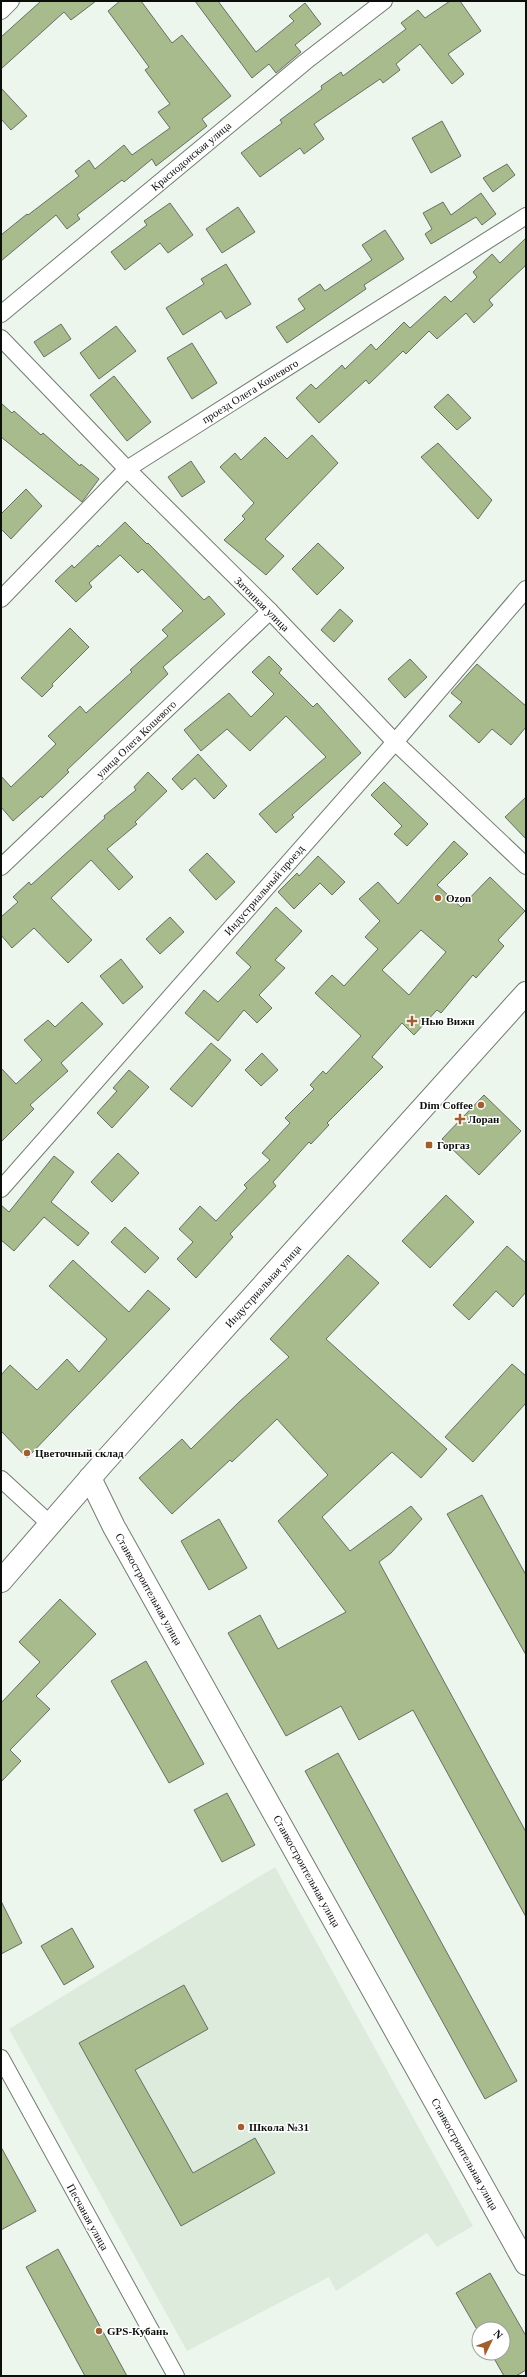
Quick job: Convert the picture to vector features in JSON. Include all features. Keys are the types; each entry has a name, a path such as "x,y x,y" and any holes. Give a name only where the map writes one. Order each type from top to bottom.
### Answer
{"street":[{"path":"1,11 11,1"},
{"name":"Краснодонская улица","path":"1,314 305,62 384,1"},
{"name":"проезд Олега Кошевого","path":"1,599 127,469 526,216"},
{"name":"Затонная улица","path":"1,338 127,469 270,611 395,742 526,866"},
{"name":"Индустриальный проезд","path":"1,1189 395,742 526,589"},
{"name":"улица Олега Кошевого","path":"1,866 270,611"},
{"name":"Индустриальная улица","path":"1,1581 90,1478 526,992"},
{"name":"Станкостроительная улица","path":"90,1478 114,1527 526,2264"},
{"path":"1,1479 50,1524"},
{"name":"Песчаная улица","path":"1,2058 176,2376"}],"shaded area":[{"name":"Школа №31","path":"275,1867 473,2226 437,2247 427,2233 336,2291 329,2277 187,2351 9,2029"}],"building":[{"path":"41,1 96,1 71,20 64,12 1,69 1,37"},
{"path":"120,1 141,1 172,43 182,35 231,96 202,119 207,126 156,166 152,159 124,182 122,180 77,215 80,219 67,229 56,215 1,261 1,235 79,176 75,171 89,160 95,169 124,145 132,155 170,128 158,112 170,104 145,70 149,67 108,11"},
{"path":"195,1 218,1 256,52 294,21 289,16 305,3 321,24 295,45 301,52 276,73 269,64 252,78"},
{"path":"450,1 460,1 481,31 448,54 464,74 452,84 420,44 396,64 400,70 383,83 380,79 314,124 324,139 304,154 300,148 260,177 241,153 282,123 280,120 322,89 321,86 341,72 343,76 406,29 401,23 418,10 425,18"},
{"path":"1,88 27,116 11,130 1,119"},
{"path":"442,121 461,156 431,173 412,138"},
{"path":"507,164 515,175 493,192 483,178"},
{"path":"481,193 496,214 482,225 476,217 431,244 425,234 432,229 423,213 443,202 451,215"},
{"path":"170,203 193,235 168,253 160,243 125,270 111,252 147,225 144,221"},
{"path":"238,207 255,232 222,253 206,229"},
{"path":"385,230 404,259 364,285 366,289 287,343 276,327 305,309 298,299 320,284 325,291 372,260 362,245"},
{"path":"526,238 526,265 489,300 493,305 474,323 466,313 437,339 429,331 406,354 403,351 369,384 366,380 319,423 296,398 311,384 316,389 342,365 345,369 371,344 376,350 404,322 410,328 445,296 451,302 477,277 473,272 492,254 500,263"},
{"path":"226,264 251,304 226,319 221,311 183,335 166,308 204,284 201,279"},
{"path":"61,324 71,339 44,357 34,342"},
{"path":"116,326 136,351 99,379 80,353"},
{"path":"192,343 217,383 192,399 167,358"},
{"path":"114,376 151,422 127,441 90,395"},
{"path":"448,394 471,418 457,430 434,407"},
{"path":"1,403 12,413 14,411 41,435 43,433 80,466 81,464 99,479 82,502 1,437"},
{"path":"312,435 338,463 265,539 284,556 266,575 224,540 245,519 242,516 254,503 220,467 235,453 241,460 265,437 287,459"},
{"path":"438,443 492,500 478,519 421,457"},
{"path":"191,461 205,482 182,497 168,477"},
{"path":"26,489 42,506 11,539 1,529 1,514"},
{"path":"125,522 147,544 148,543 204,600 209,596 225,614 163,667 168,674 67,770 69,772 42,798 41,796 13,821 1,807 1,776 11,787 56,744 48,736 80,706 86,713 132,672 130,670 168,636 162,630 183,611 142,569 138,573 120,555 89,583 92,587 76,602 55,581 72,565 74,568 98,545 99,547"},
{"path":"318,543 344,568 317,595 292,569"},
{"path":"340,609 353,621 334,642 321,630"},
{"path":"70,628 89,647 52,684 53,686 42,697 21,678"},
{"path":"269,656 282,669 279,673 313,707 317,703 361,753 292,815 294,817 276,833 259,814 326,757 286,716 250,751 227,729 201,751 184,730 229,693 251,717 274,694 252,672"},
{"path":"410,659 427,677 405,698 388,679"},
{"path":"477,664 526,706 526,727 511,745 492,729 479,743 449,716 462,702 451,693"},
{"path":"198,754 227,786 214,799 195,778 182,790 172,779"},
{"path":"148,772 167,791 135,822 137,824 107,849 133,877 119,890 91,860 51,898 92,940 68,963 34,928 12,948 1,935 1,917 18,902 13,897 29,882 31,885 105,818 104,816 136,790 134,787"},
{"path":"384,782 428,824 407,846 394,834 402,826 371,795"},
{"path":"526,797 526,839 505,817"},
{"path":"454,841 468,854 437,885 461,907 490,877 525,911 498,940 504,946 476,978 473,975 441,1013 437,1010 414,1035 402,1023 372,1057 383,1067 327,1123 329,1125 311,1144 309,1142 273,1182 276,1186 230,1234 233,1237 196,1278 177,1259 193,1242 179,1229 200,1206 216,1221 247,1188 244,1185 270,1160 262,1153 290,1123 285,1118 314,1089 310,1085 323,1071 326,1074 361,1036 315,993 332,975 344,986 378,949 365,937 380,921 359,899 378,882 398,904","holes":["421,930 446,952 409,995 382,970"]},
{"path":"207,853 235,882 216,900 189,870"},
{"path":"318,856 345,882 332,895 320,883 294,909 278,892 297,873 299,876"},
{"path":"276,907 302,931 275,960 285,968 259,995 272,1008 257,1023 244,1010 218,1041 185,1013 204,990 218,1002 251,967 236,953"},
{"path":"170,917 184,932 160,954 146,939"},
{"path":"121,959 143,987 123,1004 100,976"},
{"path":"82,1002 103,1024 61,1063 68,1071 30,1105 34,1109 1,1142 1,1068 16,1084 42,1060 24,1040 48,1020 55,1027"},
{"path":"211,1043 231,1060 192,1107 170,1089"},
{"path":"262,1053 278,1070 261,1086 245,1070"},
{"path":"129,1070 149,1087 112,1128 97,1113 117,1091 113,1088"},
{"path":"484,1095 521,1131 479,1175 442,1139"},
{"path":"118,1153 139,1173 112,1202 91,1182"},
{"path":"54,1156 74,1172 51,1202 89,1233 78,1246 44,1217 14,1251 1,1240 1,1205 9,1212"},
{"path":"446,1195 474,1222 430,1268 402,1241"},
{"path":"125,1227 159,1258 145,1273 111,1242"},
{"path":"507,1246 526,1263 526,1292 513,1307 496,1291 469,1320 453,1305"},
{"path":"348,1255 379,1283 326,1339 447,1449 421,1478 392,1452 322,1517 350,1551 411,1506 422,1519 391,1553 379,1562 526,1832 526,1917 413,1710 359,1740 341,1706 286,1736 228,1633 260,1615 278,1649 346,1612 278,1521 328,1475 277,1419 232,1462 230,1460 172,1514 139,1478 182,1439 191,1449 239,1402 289,1357 270,1339"},
{"path":"73,1260 129,1312 148,1290 170,1309 27,1458 1,1431 1,1375 10,1365 37,1390 67,1359 79,1372 107,1339 49,1286"},
{"path":"512,1364 526,1376 526,1403 473,1462 445,1437"},
{"path":"482,1495 526,1575 526,1655 447,1514"},
{"path":"219,1519 247,1568 209,1590 181,1541"},
{"path":"60,1599 96,1634 36,1696 50,1709 10,1750 21,1761 1,1782 1,1703 40,1662 19,1642"},
{"path":"146,1661 204,1764 169,1783 111,1681"},
{"path":"338,1753 517,2081 485,2099 305,1771"},
{"path":"227,1793 255,1845 222,1862 194,1810"},
{"path":"1,1901 22,1943 1,1954"},
{"path":"72,1928 94,1967 64,1985 41,1946"},
{"path":"184,1985 208,2029 135,2070 193,2173 255,2138 275,2173 181,2226 79,2043"},
{"path":"1,2147 36,2211 1,2230"},
{"path":"58,2249 127,2376 85,2376 26,2267"},
{"path":"490,2273 526,2336 526,2370 516,2376 504,2376 496,2361 511,2361 511,2321 472,2321 456,2293"}],"place":[{"name":"Ozon","path":"438,898"},
{"name":"Нью Вижн","path":"412,1021"},
{"name":"Dim Coffee","path":"481,1105"},
{"name":"Лоран","path":"460,1119"},
{"name":"Горгаз","path":"429,1145"},
{"name":"Цветочный склад","path":"27,1453"},
{"name":"Школа №31","path":"241,2127"},
{"name":"GPS-Кубань","path":"99,2331"}]}
